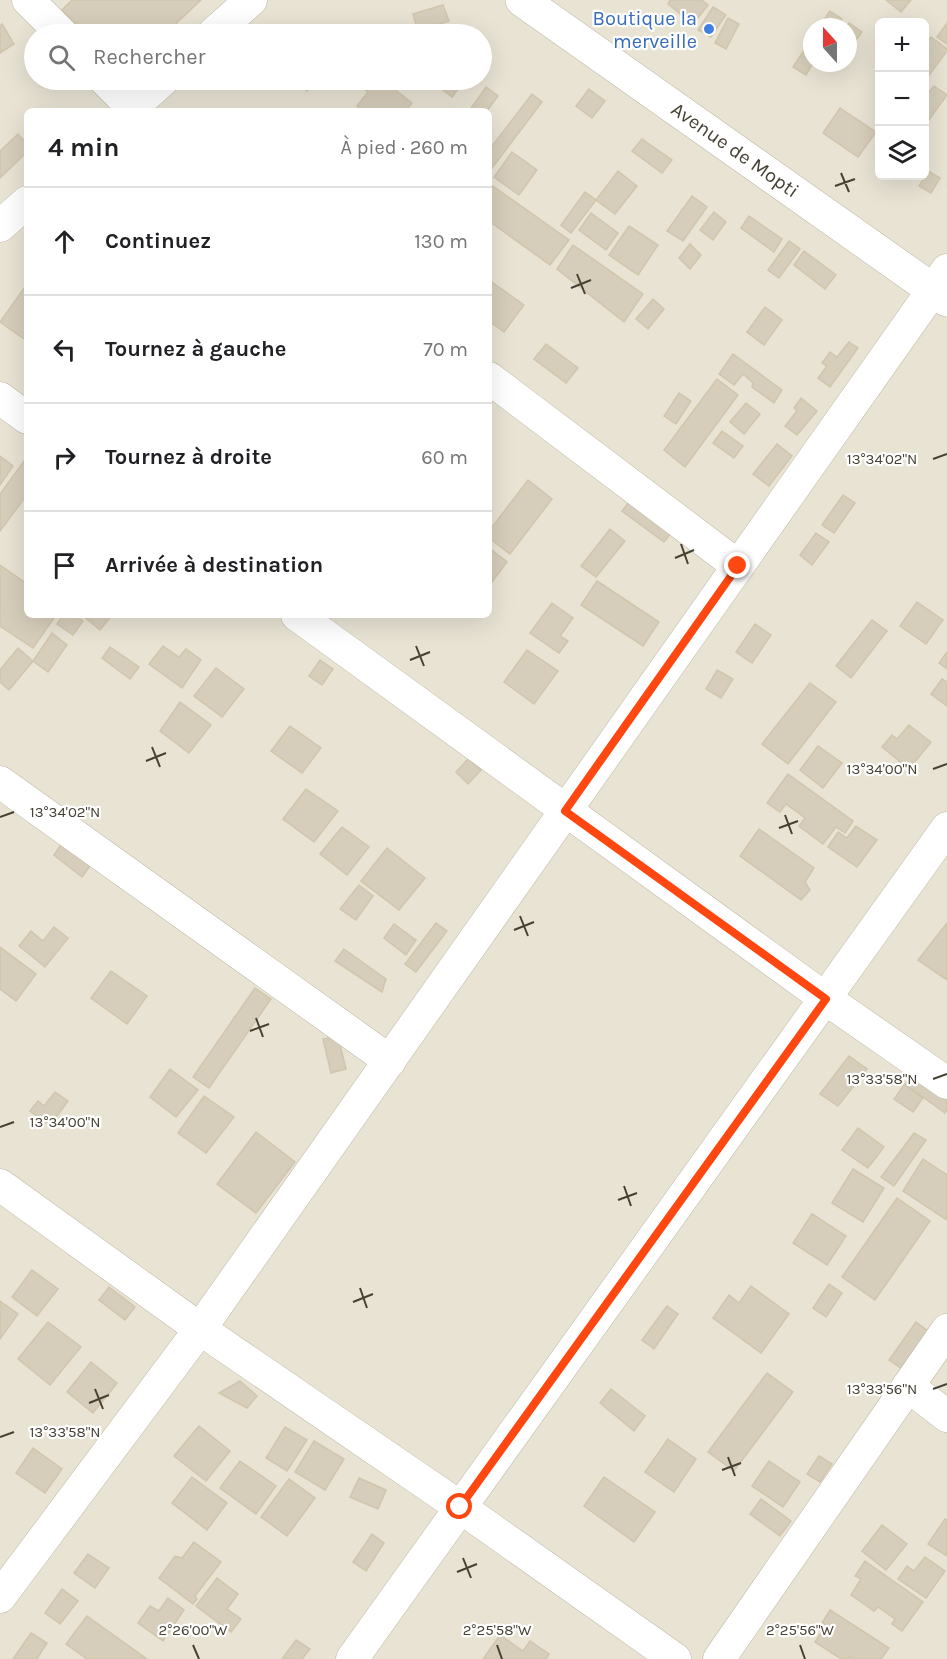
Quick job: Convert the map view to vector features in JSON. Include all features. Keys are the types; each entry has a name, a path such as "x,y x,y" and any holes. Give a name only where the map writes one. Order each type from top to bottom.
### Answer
{"street":[{"path":"28,0 52,24"},
{"path":"224,24 251,0"},
{"name":"Avenue de Mopti","path":"522,0 942,287"},
{"path":"114,90 130,108"},
{"path":"134,108 153,90"},
{"path":"0,226 24,204"},
{"path":"5,1580 200,1329 738,566 942,287"},
{"path":"492,380 738,566"},
{"path":"0,398 24,416"},
{"path":"301,618 826,999 947,1083"},
{"path":"0,782 390,1061"},
{"path":"352,1659 947,828"},
{"path":"0,1185 200,1329 460,1507 675,1659"},
{"path":"719,1659 947,1330"},
{"path":"908,1386 947,1416"}],"shaded area":[{"path":"0,0 947,0 947,1659 0,1659"}],"building":[{"path":"72,0 201,0 176,24 76,24 62,10"},
{"path":"670,0 702,0 708,5 693,24 668,4"},
{"path":"886,0 911,0 901,12"},
{"path":"443,5 449,21 440,24 416,24 413,14"},
{"path":"713,7 726,15 711,37 698,30"},
{"path":"830,11 840,18 825,18"},
{"path":"728,18 739,24 726,49 715,43"},
{"path":"947,23 947,44 937,37"},
{"path":"2,24 14,44 0,53 0,26"},
{"path":"857,29 862,32 857,39"},
{"path":"931,37 947,51 929,75 929,72 929,40"},
{"path":"803,52 803,72 808,72 806,75 793,67"},
{"path":"934,86 947,95 929,120 929,92"},
{"path":"589,89 605,101 592,118 576,106"},
{"path":"365,90 395,90 412,103 408,108 360,108 357,106 368,92"},
{"path":"443,90 457,90 452,97"},
{"path":"484,90 490,90 498,96 489,108 471,108"},
{"path":"532,94 542,102 492,168 492,146"},
{"path":"840,108 875,131 858,157 823,133"},
{"path":"18,134 24,141 24,155 0,178 0,151"},
{"path":"642,139 672,160 662,173 632,151"},
{"path":"512,152 537,170 519,195 494,177"},
{"path":"618,171 637,186 615,214 596,200"},
{"path":"929,172 940,178 931,193 919,186 923,180 929,180"},
{"path":"492,185 569,240 550,265 492,223"},
{"path":"585,192 596,200 571,233 561,225"},
{"path":"692,196 707,207 683,241 667,231"},
{"path":"714,212 726,222 713,240 700,230"},
{"path":"591,213 618,233 606,250 579,230"},
{"path":"749,216 782,239 774,252 741,228"},
{"path":"629,226 658,245 638,275 609,255"},
{"path":"789,241 800,249 779,278 768,270"},
{"path":"690,244 701,255 690,269 679,258"},
{"path":"573,245 643,294 624,322 557,269"},
{"path":"804,251 836,275 825,289 794,265"},
{"path":"492,282 524,305 504,332 492,323"},
{"path":"24,288 24,339 0,322"},
{"path":"653,299 664,309 648,329 636,319"},
{"path":"765,307 782,320 764,345 747,332"},
{"path":"849,342 858,348 830,387 818,378 827,366 822,363 830,352 837,357"},
{"path":"546,344 578,368 566,383 534,359"},
{"path":"733,354 782,390 774,403 752,387 753,383 743,374 734,385 719,374"},
{"path":"717,379 738,395 685,467 664,450"},
{"path":"679,393 691,401 676,424 664,416"},
{"path":"801,398 817,411 797,435 785,426 797,411 794,408"},
{"path":"746,403 760,414 744,434 730,422"},
{"path":"722,431 743,446 734,458 713,443"},
{"path":"777,444 792,456 769,486 753,474"},
{"path":"0,456 13,466 0,485"},
{"path":"24,461 24,499 0,531 0,494"},
{"path":"528,480 552,499 510,554 492,540 492,527"},
{"path":"843,495 855,503 834,533 822,525"},
{"path":"632,498 675,528 664,542 622,511"},
{"path":"610,529 625,541 596,577 581,566"},
{"path":"816,533 829,542 812,565 800,555"},
{"path":"492,550 507,562 492,582"},
{"path":"0,565 24,582 24,618 54,618 33,648 0,626"},
{"path":"597,581 659,622 643,646 581,605"},
{"path":"917,602 943,620 926,644 900,626"},
{"path":"552,603 573,618 560,636 568,641 559,653 530,633"},
{"path":"61,618 78,618 83,621 73,635 57,624"},
{"path":"86,618 110,618 100,630"},
{"path":"872,620 887,631 851,678 836,666"},
{"path":"755,624 771,635 752,663 736,652"},
{"path":"52,633 67,645 48,672 33,661"},
{"path":"163,646 179,657 186,649 201,660 182,688 149,664"},
{"path":"110,647 139,667 130,679 102,658"},
{"path":"18,648 33,661 9,690 0,682 0,670"},
{"path":"527,650 558,671 534,704 504,682"},
{"path":"947,652 947,669 939,663"},
{"path":"320,660 333,669 322,685 309,676"},
{"path":"216,668 244,689 222,717 194,696"},
{"path":"717,670 733,679 721,698 706,689"},
{"path":"942,679 947,682 947,706 931,694"},
{"path":"810,683 836,702 788,764 762,744"},
{"path":"180,702 211,725 189,753 160,731"},
{"path":"909,725 931,742 909,769 882,747 892,735 897,739"},
{"path":"290,726 321,748 302,773 271,751"},
{"path":"818,746 842,763 823,788 800,770"},
{"path":"468,759 481,770 468,784 456,772"},
{"path":"788,774 853,821 845,833 836,827 823,844 799,826 805,818 786,804 780,812 767,803"},
{"path":"306,789 338,811 314,842 283,819"},
{"path":"856,826 877,840 857,867 828,847 838,832 847,838"},
{"path":"342,827 369,847 347,875 320,854"},
{"path":"759,829 814,868 805,882 810,890 801,900 740,856"},
{"path":"62,843 90,866 82,877 54,855"},
{"path":"387,848 425,878 399,910 361,881"},
{"path":"359,885 373,896 356,920 340,909"},
{"path":"436,923 447,931 416,972 405,964"},
{"path":"947,923 947,980 918,960"},
{"path":"394,924 416,940 406,955 384,938"},
{"path":"54,927 68,938 45,967 19,946 31,931 43,941"},
{"path":"0,947 36,974 16,1001 0,989"},
{"path":"344,949 386,979 382,992 335,961"},
{"path":"111,971 147,996 127,1024 91,998"},
{"path":"255,988 271,999 209,1088 193,1077"},
{"path":"338,1036 346,1069 331,1073 323,1039"},
{"path":"849,1056 867,1069 838,1106 820,1094"},
{"path":"170,1069 198,1090 176,1117 150,1097"},
{"path":"914,1071 947,1095 945,1113 905,1084"},
{"path":"904,1085 923,1098 913,1112 894,1099"},
{"path":"55,1092 68,1101 50,1126 30,1111 38,1101 44,1106"},
{"path":"204,1096 234,1117 206,1153 178,1133"},
{"path":"858,1128 884,1147 868,1168 842,1150"},
{"path":"256,1132 295,1162 256,1213 217,1184"},
{"path":"914,1133 926,1140 894,1186 881,1177"},
{"path":"923,1159 947,1175 947,1220 903,1191"},
{"path":"853,1169 884,1188 863,1222 832,1203"},
{"path":"897,1198 930,1221 875,1300 842,1277"},
{"path":"812,1214 846,1236 827,1265 793,1243"},
{"path":"32,1270 58,1289 37,1316 12,1297"},
{"path":"829,1284 842,1293 826,1317 813,1308"},
{"path":"751,1286 789,1314 761,1353 713,1318 729,1295 739,1303"},
{"path":"109,1287 135,1307 125,1320 99,1300"},
{"path":"0,1301 18,1314 0,1339"},
{"path":"667,1306 678,1314 654,1349 642,1340"},
{"path":"48,1322 81,1347 50,1385 18,1359"},
{"path":"916,1322 928,1331 901,1368 889,1360"},
{"path":"91,1362 117,1383 93,1413 67,1392"},
{"path":"767,1373 793,1392 734,1471 708,1452"},
{"path":"240,1381 257,1396 247,1408 219,1393"},
{"path":"611,1389 645,1416 634,1431 600,1403"},
{"path":"199,1426 230,1451 206,1481 174,1456"},
{"path":"285,1427 307,1440 287,1471 266,1458"},
{"path":"668,1439 696,1459 674,1492 645,1472"},
{"path":"314,1441 344,1459 325,1490 295,1472"},
{"path":"33,1448 62,1469 45,1493 16,1473"},
{"path":"819,1456 832,1464 820,1482 807,1474"},
{"path":"240,1461 276,1486 256,1514 220,1488"},
{"path":"769,1461 800,1482 783,1507 752,1486"},
{"path":"192,1477 227,1503 207,1530 172,1503"},
{"path":"604,1477 655,1512 634,1542 584,1506"},
{"path":"359,1478 386,1490 378,1509 350,1497"},
{"path":"289,1479 315,1498 287,1536 261,1517"},
{"path":"761,1499 791,1521 780,1536 750,1514"},
{"path":"945,1519 947,1520 947,1556 928,1544"},
{"path":"882,1525 907,1544 886,1570 862,1551"},
{"path":"372,1534 384,1543 366,1571 353,1562"},
{"path":"194,1542 221,1562 195,1596 197,1599 193,1604 159,1578 175,1556 182,1558"},
{"path":"88,1554 109,1568 95,1588 74,1573"},
{"path":"925,1557 945,1571 926,1598 898,1579 907,1566 914,1571"},
{"path":"865,1561 923,1602 902,1631 892,1624 895,1619 878,1607 874,1611 851,1595 861,1579 855,1576"},
{"path":"217,1578 238,1594 227,1609 241,1619 231,1632 196,1606"},
{"path":"62,1589 78,1601 60,1624 45,1613"},
{"path":"168,1598 184,1610 163,1641 138,1623 150,1606 159,1611"},
{"path":"830,1610 889,1648 881,1659 850,1657 841,1659 815,1642 826,1625 822,1623"},
{"path":"87,1616 147,1659 87,1659 66,1644"},
{"path":"31,1633 47,1643 37,1659 13,1659"},
{"path":"500,1635 523,1651 530,1641 549,1654 546,1659 483,1659"},
{"path":"296,1640 310,1649 302,1659 282,1659"}],"place":[{"name":"Boutique la merveille","path":"709,29"}],"route":[{"path":"460,1507 826,999 565,811 738,566"}]}
